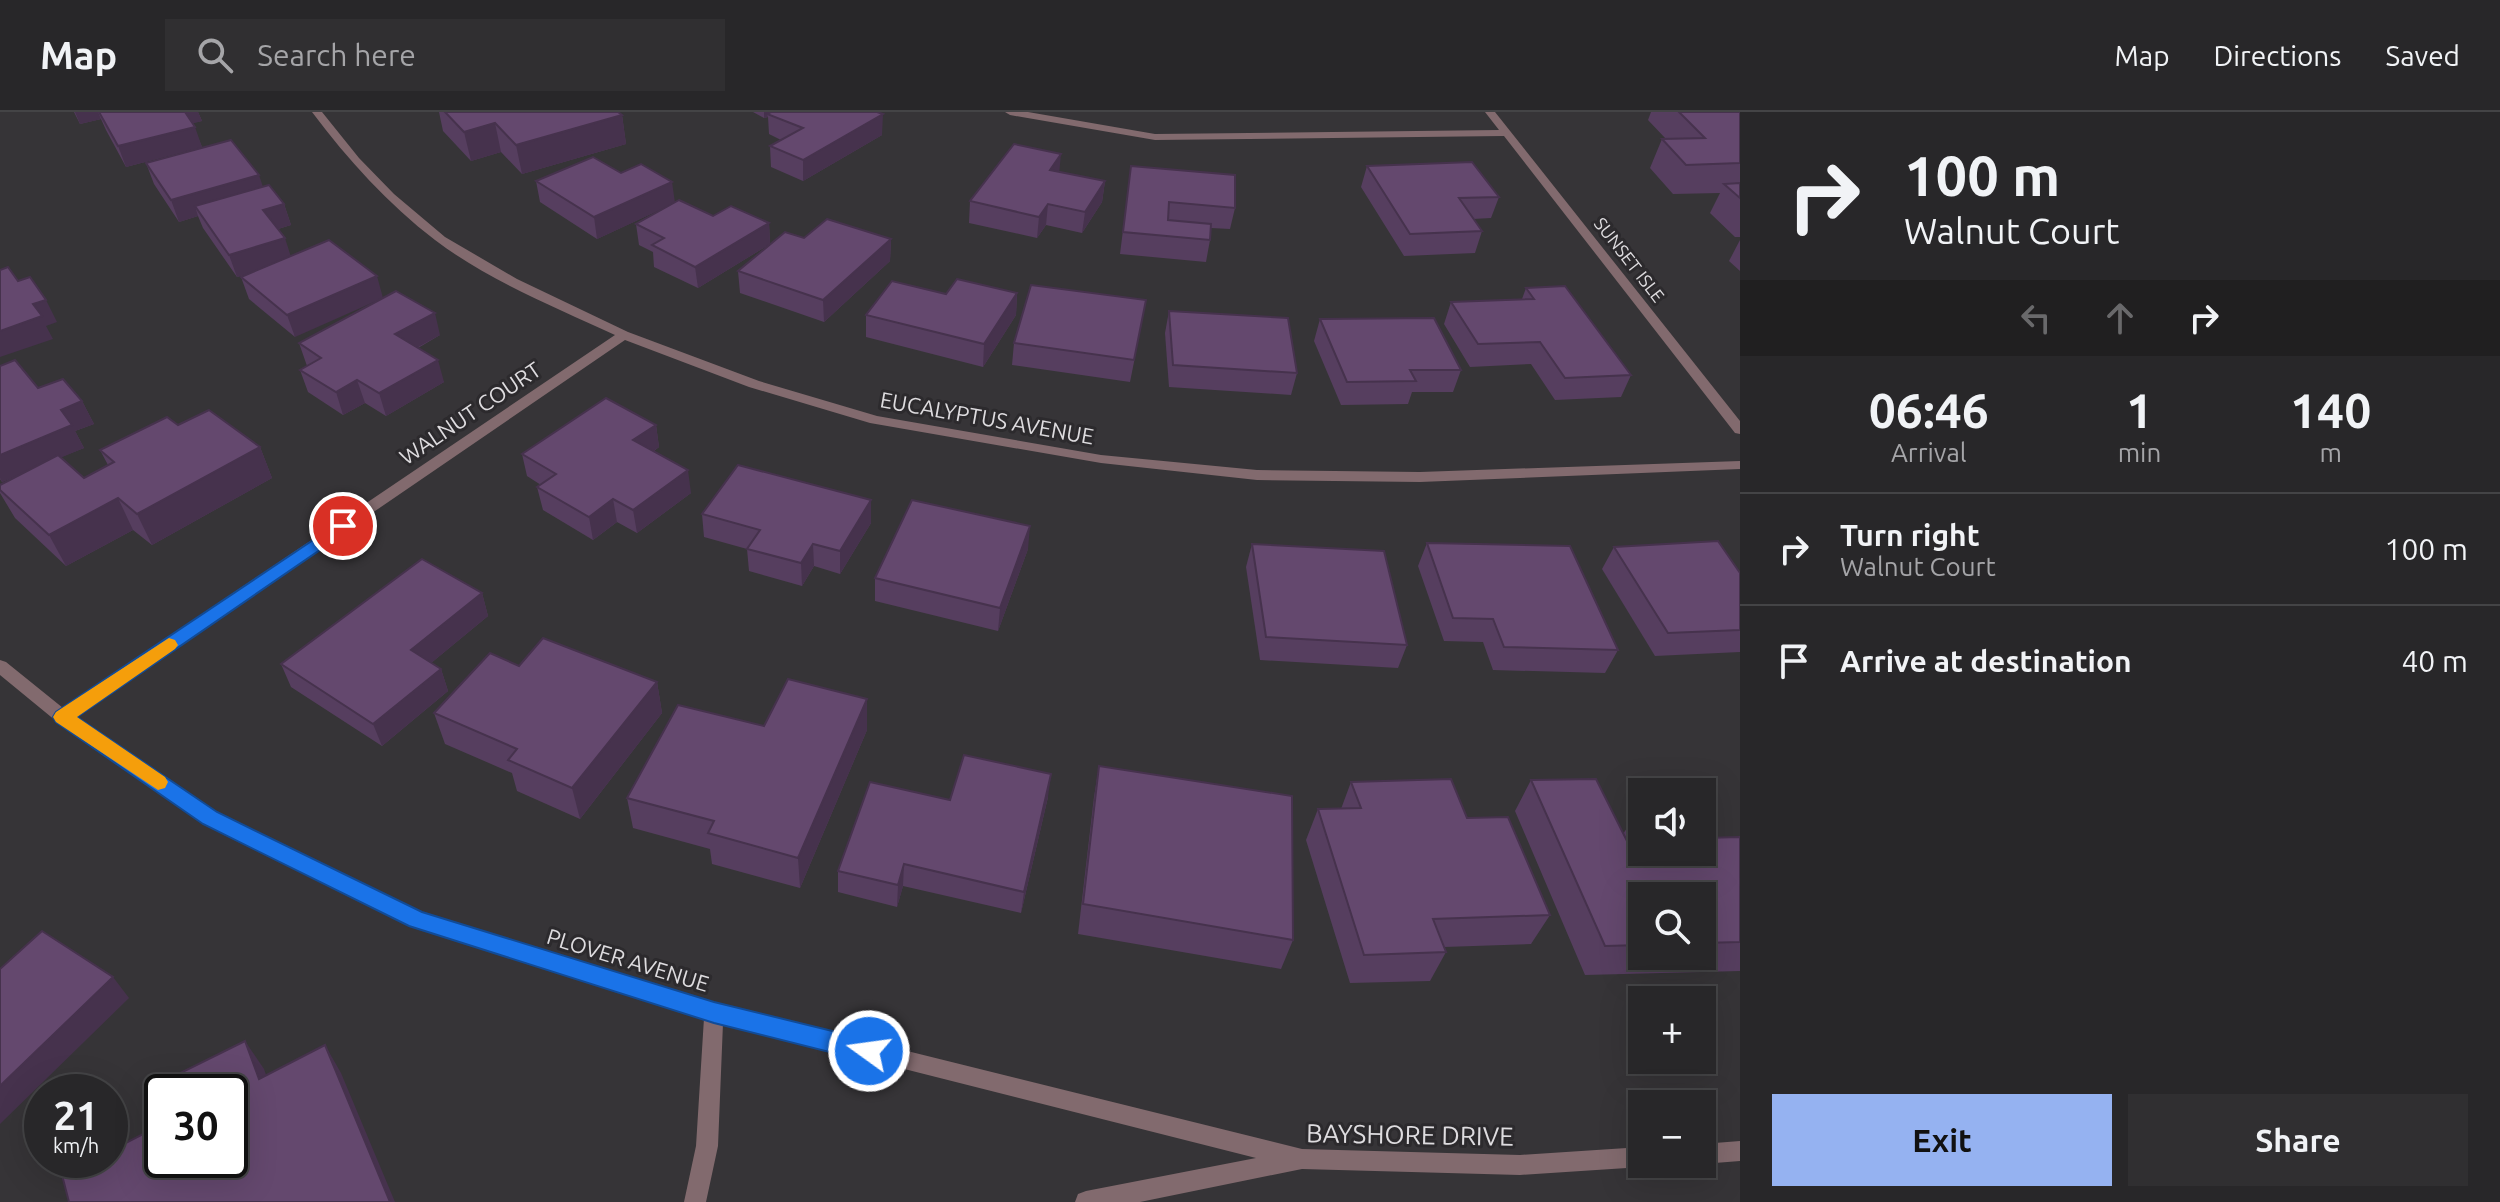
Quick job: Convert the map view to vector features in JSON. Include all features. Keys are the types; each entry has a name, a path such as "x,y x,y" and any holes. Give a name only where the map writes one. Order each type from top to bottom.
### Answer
{"street":[{"name":"EUCALYPTUS AVENUE","path":"317,112 355,160 390,196 441,239 513,282 624,335 754,384 875,420 1101,459 1257,475 1420,477 1740,465"},
{"path":"1010,112 1155,137 1506,133"},
{"name":"SUNSET ISLE","path":"1490,112 1740,430"},
{"name":"WALNUT COURT","path":"62,717 624,335"},
{"name":"PLOVER AVENUE","path":"0,666 62,717 210,818 417,919 714,1012 1302,1159"},
{"path":"695,1202 707,1146 714,1012"},
{"path":"1716,1153 1740,1151"},
{"name":"BAYSHORE DRIVE","path":"1086,1202 1302,1159 1520,1165 1628,1158"}],"building":[{"path":"99,112 185,112 195,127 118,146"},
{"path":"445,112 618,112 622,115 516,145 495,123 464,132"},
{"path":"1679,112 1740,112 1740,163 1686,165 1662,139 1705,138"},
{"path":"767,114 883,114 803,160 770,146 803,128"},
{"path":"231,140 259,175 171,200 146,163"},
{"path":"1014,144 1061,154 1050,170 1105,181 1085,212 1048,204 1039,217 970,201"},
{"path":"593,157 621,173 641,164 672,182 594,217 536,181"},
{"path":"1472,162 1499,197 1459,198 1482,231 1410,234 1367,166"},
{"path":"1131,166 1235,175 1235,208 1169,202 1168,220 1211,224 1210,240 1123,232"},
{"path":"1740,183 1740,198 1724,184"},
{"path":"269,185 284,204 263,210 285,238 229,255 195,206"},
{"path":"679,200 713,216 731,206 769,223 695,267 652,245 664,238 636,224"},
{"path":"827,219 891,239 823,300 738,271 785,232 804,238"},
{"path":"329,240 377,276 287,315 241,277"},
{"path":"8,267 18,281 30,277 46,300 33,304 42,316 0,331 0,270"},
{"path":"957,279 1017,293 984,344 866,315 892,281 946,294"},
{"path":"1031,285 1146,300 1134,360 1014,343"},
{"path":"1565,286 1631,375 1565,378 1540,342 1478,344 1451,302 1534,299 1526,288"},
{"path":"396,291 435,313 395,334 438,360 379,393 357,380 336,392 300,370 321,358 299,343"},
{"path":"1169,311 1288,318 1297,373 1173,365"},
{"path":"1434,318 1461,370 1410,370 1416,381 1347,382 1320,319"},
{"path":"15,360 38,388 63,379 82,401 61,410 72,425 0,455 0,366"},
{"path":"606,398 656,425 633,440 688,470 633,510 613,499 589,517 537,487 556,474 522,454"},
{"path":"209,410 260,447 137,514 118,498 49,535 0,490 0,485 58,455 84,478 114,462 100,450 167,417 178,425"},
{"path":"738,465 871,500 840,551 813,544 801,563 747,549 760,530 702,514"},
{"path":"912,500 1030,526 1000,608 875,578"},
{"path":"1718,541 1740,573 1740,630 1668,633 1614,547"},
{"path":"1427,543 1570,546 1618,650 1504,647 1493,619 1453,618"},
{"path":"1252,544 1384,551 1407,645 1266,637"},
{"path":"422,559 482,593 411,650 441,669 373,724 281,664"},
{"path":"543,638 657,682 572,788 508,760 517,749 434,713 490,653 519,666"},
{"path":"788,679 867,699 798,858 708,833 714,821 627,798 678,705 764,726"},
{"path":"964,755 1051,774 1024,892 904,864 898,885 838,871 870,782 950,800"},
{"path":"1099,766 1292,796 1293,940 1083,904"},
{"path":"1451,779 1467,818 1508,817 1550,915 1433,919 1446,952 1364,955 1318,809 1361,808 1351,782"},
{"path":"1596,779 1628,843 1628,866 1716,866 1716,838 1740,837 1740,942 1716,943 1716,882 1628,882 1628,945 1605,946 1531,780"},
{"path":"42,931 113,977 0,1086 0,969"},
{"path":"245,1041 259,1079 325,1045 390,1202 69,1202 63,1178 128,1178 128,1142 144,1134 144,1178 248,1178 248,1074 178,1074"}],"slow traffic":[{"path":"158,782 62,717 169,645"}],"route":[{"path":"343,526 62,717 210,818 417,919 714,1012 869,1051"}]}
